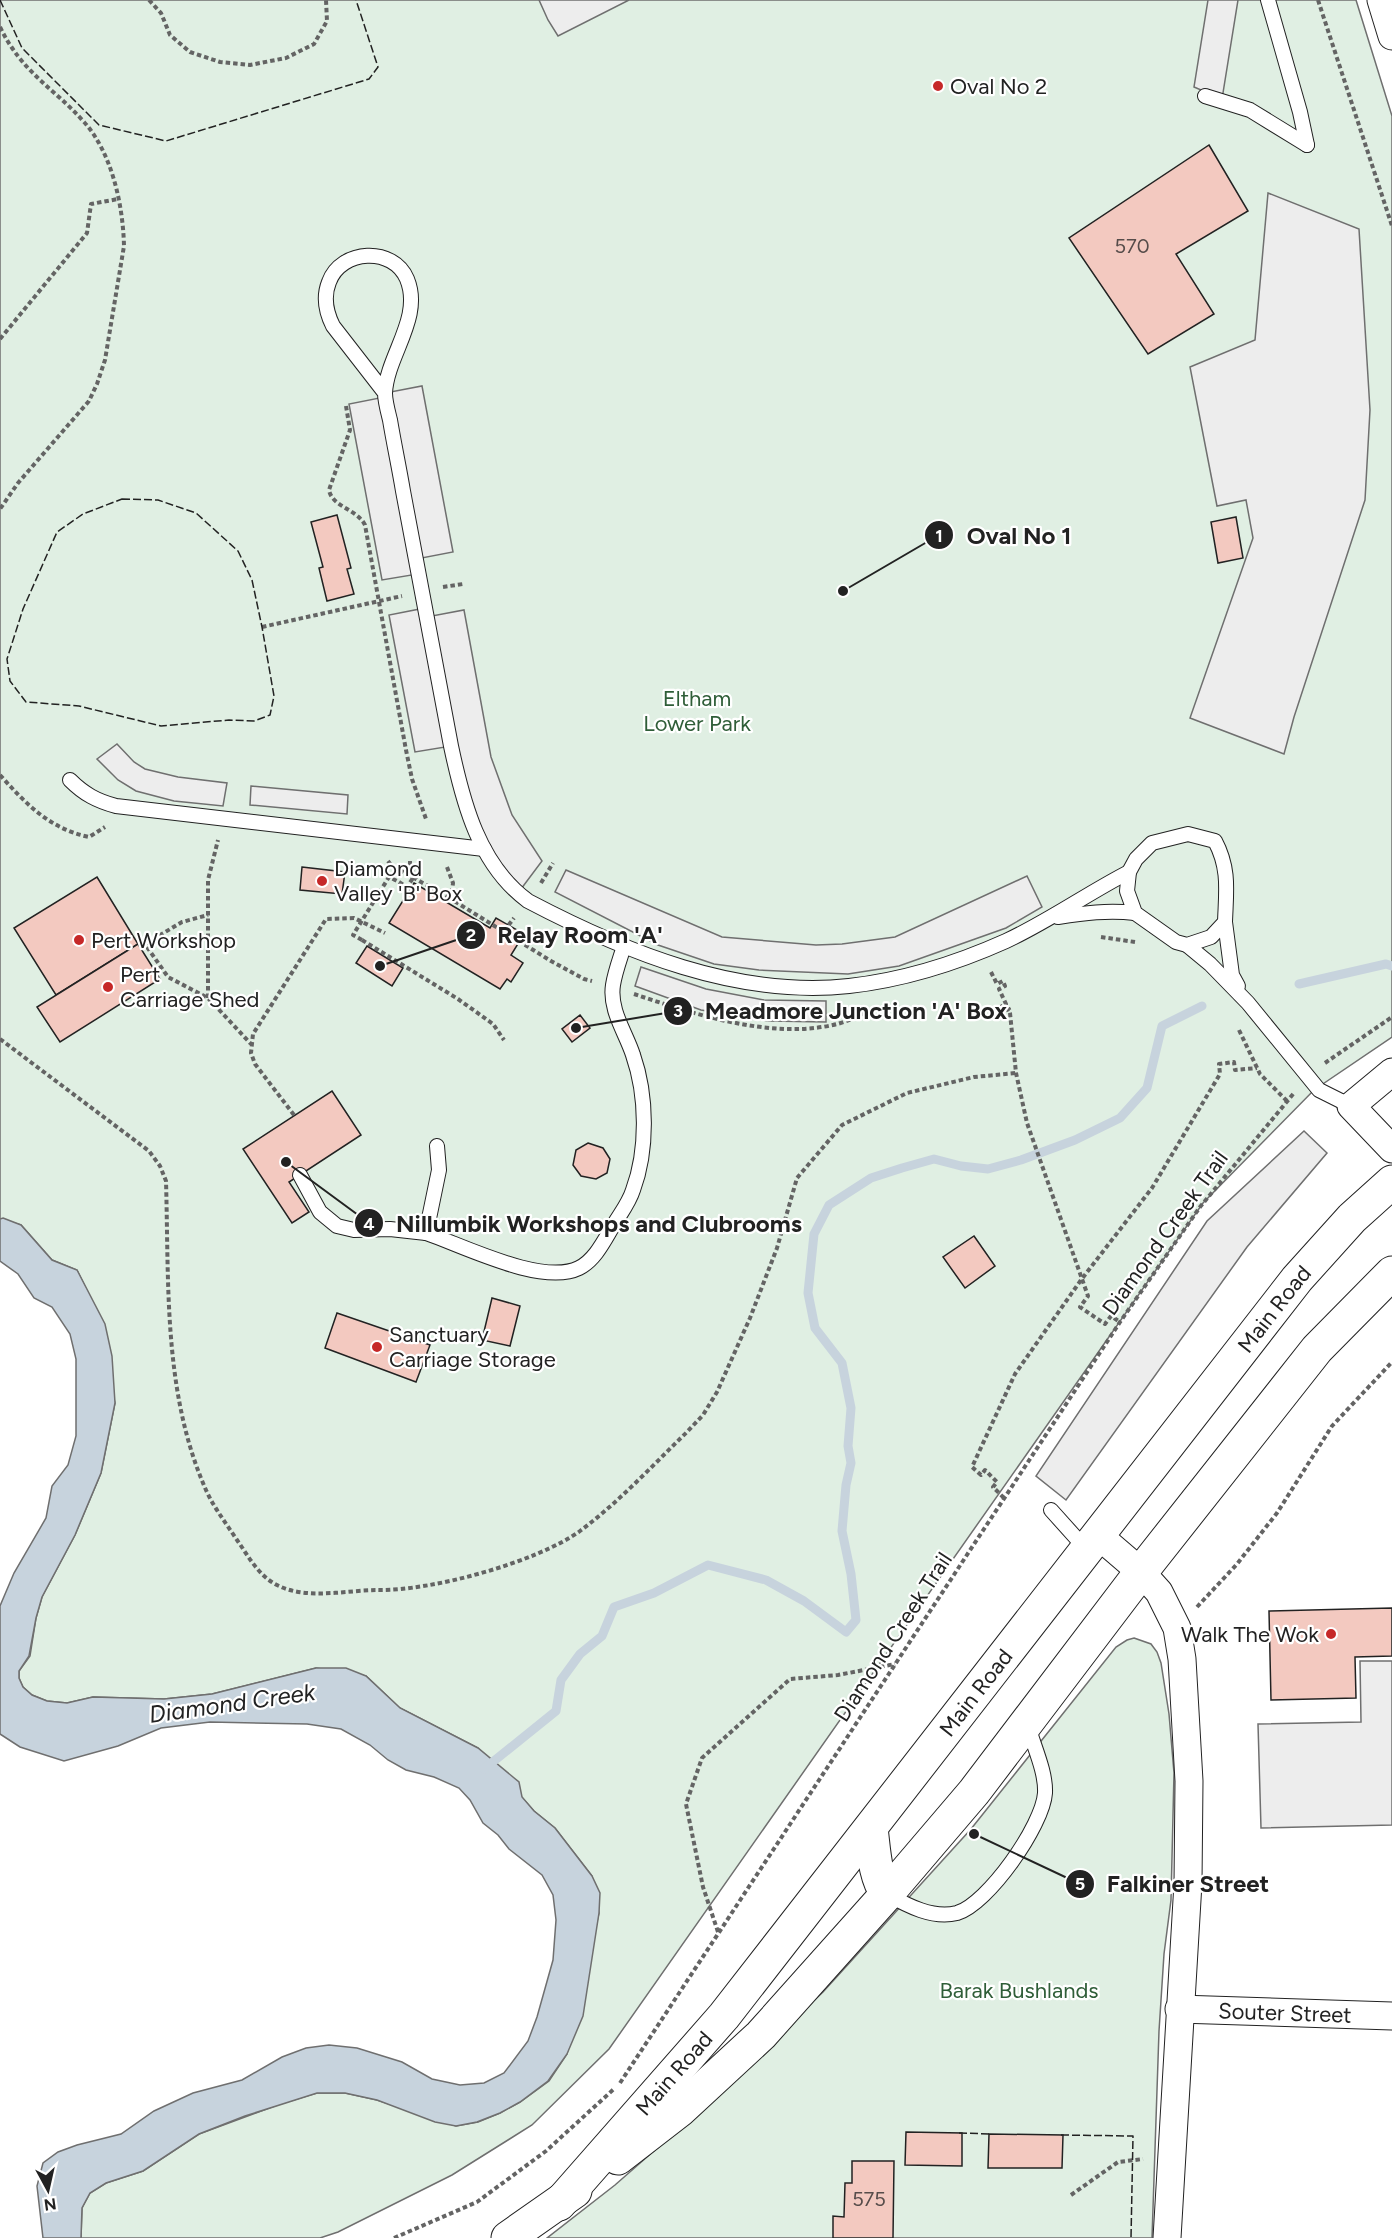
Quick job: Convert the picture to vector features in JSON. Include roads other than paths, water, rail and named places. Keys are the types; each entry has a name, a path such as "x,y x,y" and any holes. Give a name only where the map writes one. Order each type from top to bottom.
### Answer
{"main road":[{"name":"Main Road","path":"559,2204 724,2016 1297,1279 1352,1218 1392,1182"},
{"name":"Main Road","path":"508,2238 559,2204 680,2110 761,2035 887,1894 974,1792 1141,1572 1317,1349 1392,1273"},
{"path":"871,1828 877,1870 881,1885 887,1894"}],"street":[{"path":"1381,0 1392,36"},
{"path":"1392,1072 1351,1106 1392,1149"},
{"path":"1092,1543 1141,1572 1159,1592 1177,1628 1182,1659 1189,1781 1188,1883 1167,2238"},
{"name":"Souter Street","path":"1179,2009 1392,2016"}],"lane":[{"path":"1205,96 1250,110 1306,145 1300,112 1268,0"},
{"path":"385,393 408,321 411,301 407,279 396,262 382,256 357,257 339,266 329,280 326,295 327,314 333,326 385,393 456,769 484,849 495,868 528,901 624,946 693,970 729,978 805,987 848,986 895,979 948,963 1006,941 1129,872"},
{"path":"70,780 97,801 116,806 484,849"},
{"path":"1135,913 1127,891 1129,872 1136,859 1152,843 1188,834 1215,841 1227,870 1225,922 1232,975 1248,1003"},
{"path":"1050,918 1094,912 1135,913 1176,942 1187,945 1210,964 1248,1003 1319,1090 1351,1106"},
{"path":"1187,945 1211,937 1225,922"},
{"path":"300,1175 320,1212 336,1226 354,1230 390,1229 426,1233 516,1266 537,1271 565,1273 580,1267 598,1249 629,1200 639,1171 643,1131 642,1095 633,1053 622,1031 616,1010 612,986 624,946"},
{"path":"426,1233 439,1170 437,1146"},
{"path":"1051,1510 1092,1543"},
{"path":"887,1894 908,1906 941,1914 957,1912 972,1904 987,1891 1034,1830 1041,1811 1045,1792 1042,1774 1026,1722"}],"water":[{"name":"Diamond Creek","path":"0,1219 21,1225 52,1260 77,1270 105,1324 112,1356 115,1403 101,1473 75,1535 42,1597 29,1656 19,1671 23,1687 32,1695 47,1701 67,1703 93,1697 164,1699 212,1694 316,1668 346,1668 366,1676 400,1708 478,1748 519,1782 522,1797 534,1811 555,1828 592,1876 600,1893 583,2016 567,2054 548,2081 520,2102 477,2122 456,2126 435,2122 377,2100 345,2093 317,2093 245,2116 199,2134 143,2171 106,2183 90,2193 82,2208 81,2238 43,2238 37,2186 43,2163 58,2152 121,2134 154,2111 193,2093 242,2080 282,2057 306,2048 329,2045 357,2048 402,2062 432,2079 460,2085 484,2083 504,2073 528,2041 537,2017 553,1960 556,1920 553,1895 542,1875 509,1849 498,1835 483,1823 470,1800 459,1788 434,1777 406,1770 388,1760 370,1745 341,1729 307,1724 210,1722 161,1728 118,1746 64,1761 20,1747 0,1734 0,1606 14,1573 46,1518 52,1486 68,1465 76,1436 76,1359 70,1334 52,1307 34,1298 18,1274 0,1261"}],"waterway":[{"path":"1299,984 1386,964 1392,966"},
{"path":"484,1769 556,1711 561,1680 580,1654 602,1636 614,1607 654,1593 708,1565 766,1580 804,1601 846,1632 856,1620 851,1574 842,1531 846,1485 851,1463 848,1446 851,1408 842,1363 815,1328 808,1293 814,1234 829,1205 871,1178 902,1168 934,1159 961,1166 988,1169 1021,1160 1075,1140 1120,1118 1147,1088 1162,1026 1202,1006"}],"place":[{"name":"Oval No 2","path":"938,86"},
{"name":"Oval No 1","path":"843,591"},
{"name":"Diamond Valley 'B' Box","path":"322,881"},
{"name":"Pert Workshop","path":"79,940"},
{"name":"Relay Room 'A'","path":"380,966"},
{"name":"Pert Carriage Shed","path":"108,987"},
{"name":"Meadmore Junction 'A' Box","path":"576,1028"},
{"name":"Nillumbik Workshops and Clubrooms","path":"286,1162"},
{"name":"Sanctuary Carriage Storage","path":"377,1347"},
{"name":"Walk The Wok","path":"1331,1634"},
{"name":"Falkiner Street","path":"974,1834"}],"park label":[{"name":"Eltham Lower Park","path":"697,710"},
{"name":"Barak Bushlands","path":"1019,1990"}]}
